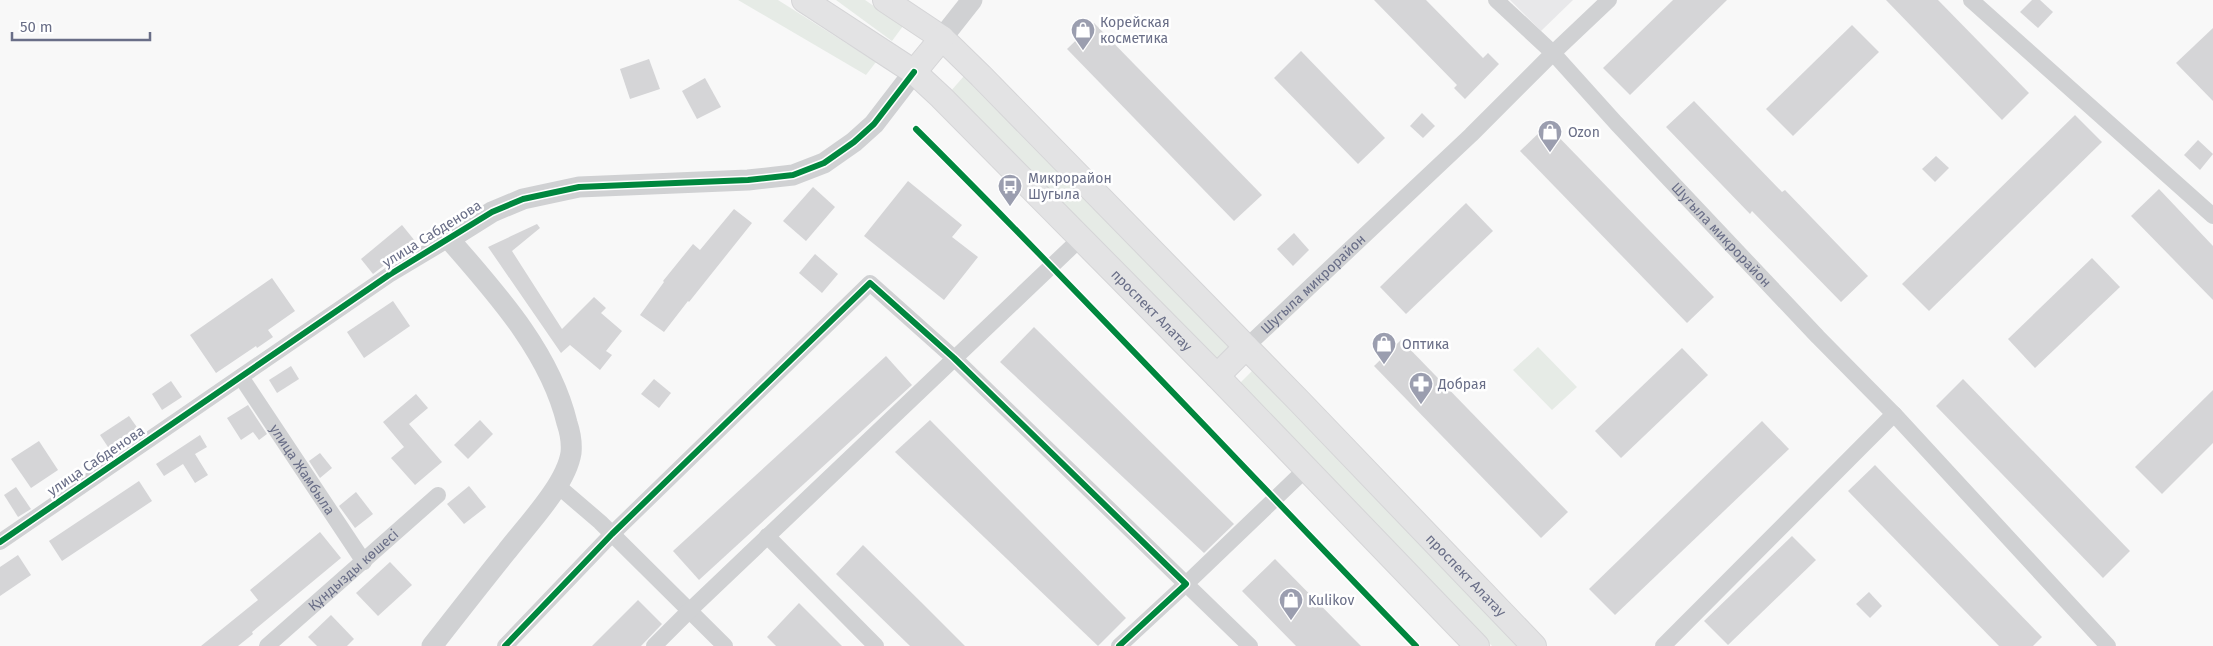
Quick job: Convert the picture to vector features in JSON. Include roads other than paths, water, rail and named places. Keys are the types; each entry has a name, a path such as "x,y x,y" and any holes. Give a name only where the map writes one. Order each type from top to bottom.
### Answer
{"main road":[{"name":"проспект Алатау","path":"804,0 914,72 1217,376 1477,646"},
{"name":"проспект Алатау","path":"885,0 942,38 981,76 1534,646"},
{"name":"улица Сабденова","path":"914,72 942,38"},
{"path":"1217,376 1246,347"}],"street":[{"name":"улица Сабденова","path":"942,38 972,0"},
{"name":"Шугыла микрорайон","path":"1496,0 1553,53 1616,123 1818,337 1894,414 2108,646"},
{"path":"1553,53 1609,0"},
{"path":"1971,0 2213,216"},
{"name":"Шугыла микрорайон","path":"1246,347 1470,135 1553,53"},
{"name":"улица Сабденова","path":"0,542 389,275 492,212 523,199 579,187 748,180 793,175 824,163 854,142 874,124 914,72"},
{"path":"654,646 689,610 1080,238"},
{"path":"432,646 558,486 571,453 570,435 563,406 552,378 529,340 492,289 449,239"},
{"path":"505,646 612,534 870,283 954,358 1250,646"},
{"name":"улица Жамбыла","path":"241,377 364,562"},
{"path":"1663,646 1894,414"},
{"path":"1118,646 1306,469"},
{"path":"558,486 612,534 725,646"},
{"name":"Құндызды көшесі","path":"267,646 438,495"},
{"path":"767,536 876,646"}],"place":[{"name":"Корейская косметика","path":"1083,51"},
{"name":"Ozon","path":"1550,153"},
{"name":"Микрорайон Шугыла","path":"1010,207"},
{"name":"Оптика","path":"1384,365"},
{"name":"Добрая","path":"1421,405"},
{"name":"Kulikov","path":"1291,621"}]}
